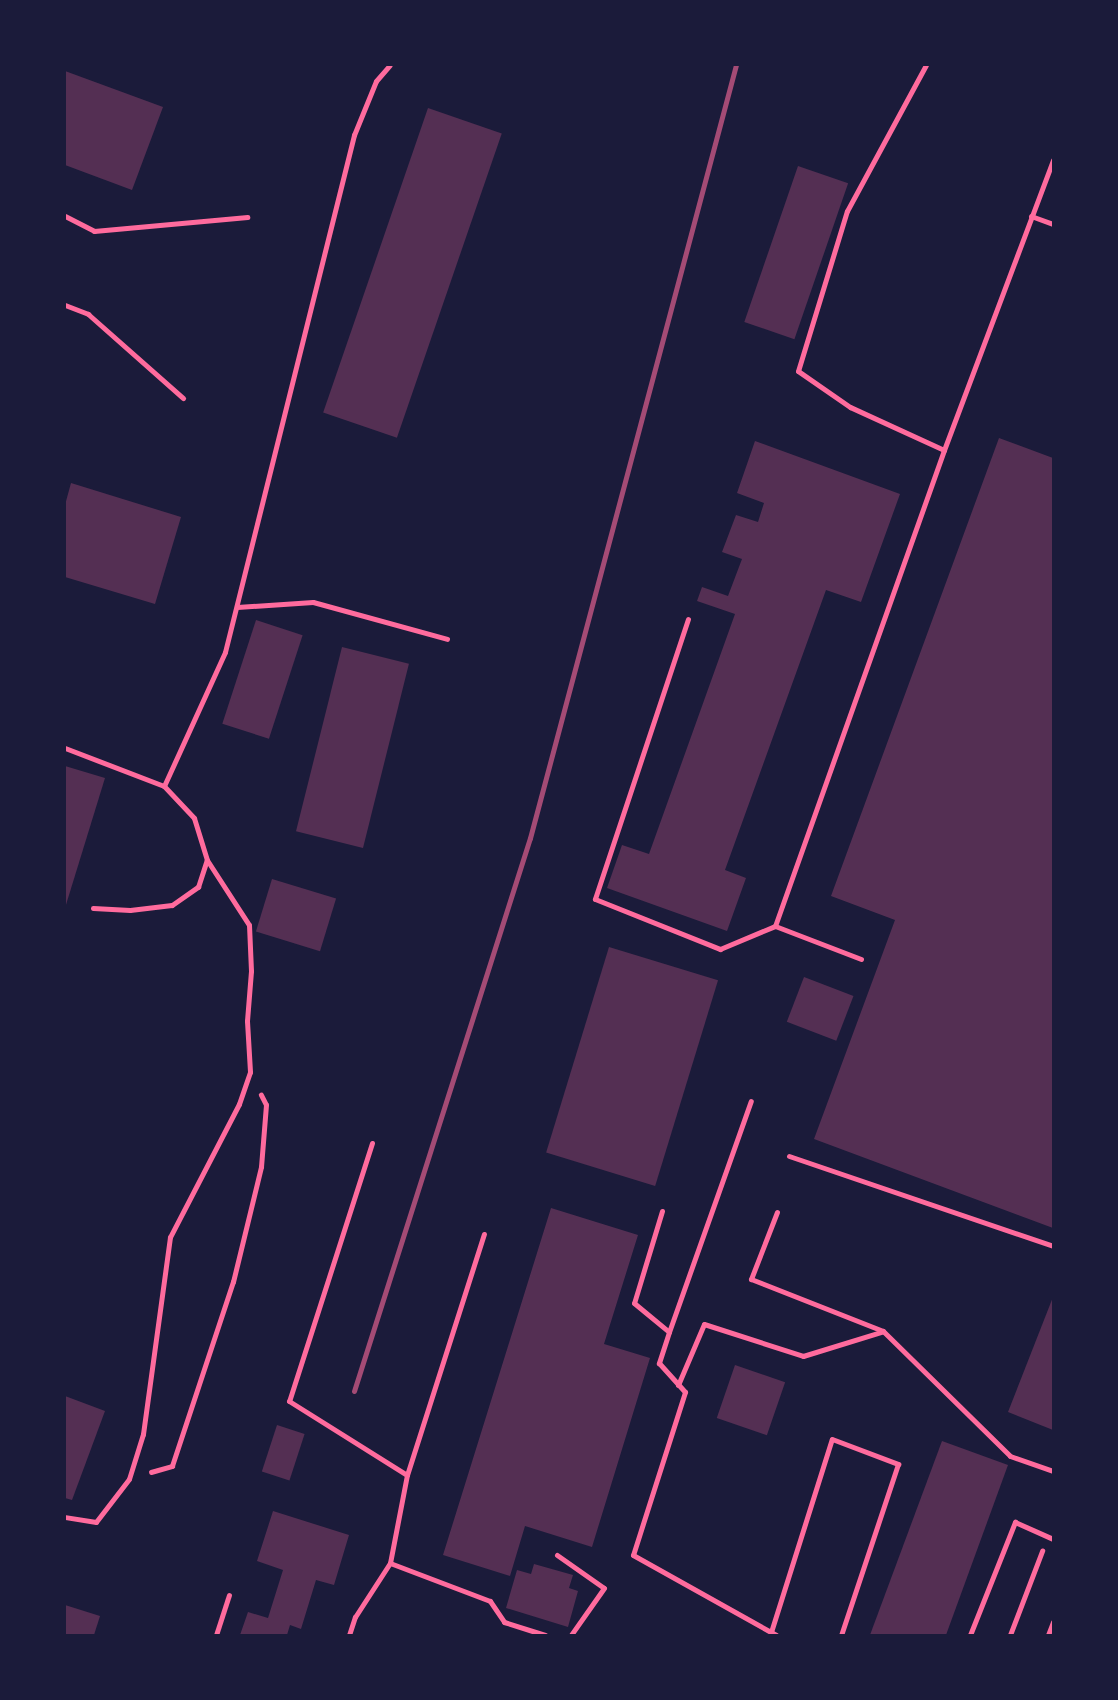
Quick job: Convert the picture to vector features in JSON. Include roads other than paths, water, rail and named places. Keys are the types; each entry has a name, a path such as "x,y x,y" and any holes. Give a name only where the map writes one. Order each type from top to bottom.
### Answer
{"lane":[{"path":"164,786 225,652 354,135 376,81 390,65"},
{"path":"926,65 847,211 798,371 850,407 944,450"},
{"path":"775,926 944,450 1053,160"},
{"path":"65,216 94,230 247,217"},
{"path":"1031,216 1053,224"},
{"path":"65,305 88,314 183,398"},
{"path":"237,607 313,602 447,639"},
{"path":"688,619 595,900 720,948 775,926 862,959"},
{"path":"65,748 164,786 194,818 207,860 249,925 250,1072 239,1104 170,1237 142,1434 129,1479 96,1522 65,1517"},
{"path":"93,908 130,911 172,905 198,887 207,860"},
{"path":"751,1101 659,1363 685,1392 633,1555 773,1634 832,1439 898,1464 841,1635"},
{"path":"372,1143 289,1401 408,1475"},
{"path":"789,1156 1053,1246"},
{"path":"662,1212 634,1303 669,1332"},
{"path":"777,1212 751,1279 883,1331 1010,1456 1053,1471"},
{"path":"349,1635 355,1617 390,1563 408,1475 484,1234"},
{"path":"678,1385 704,1324 803,1356 883,1331"},
{"path":"970,1635 1015,1522 1050,1538"},
{"path":"556,1555 604,1588 571,1635"},
{"path":"390,1563 490,1601 504,1622 545,1635"},
{"path":"216,1635 229,1595"},
{"path":"1048,1635 1053,1622"}],"railway":[{"path":"354,1391 530,838 736,65"}]}
